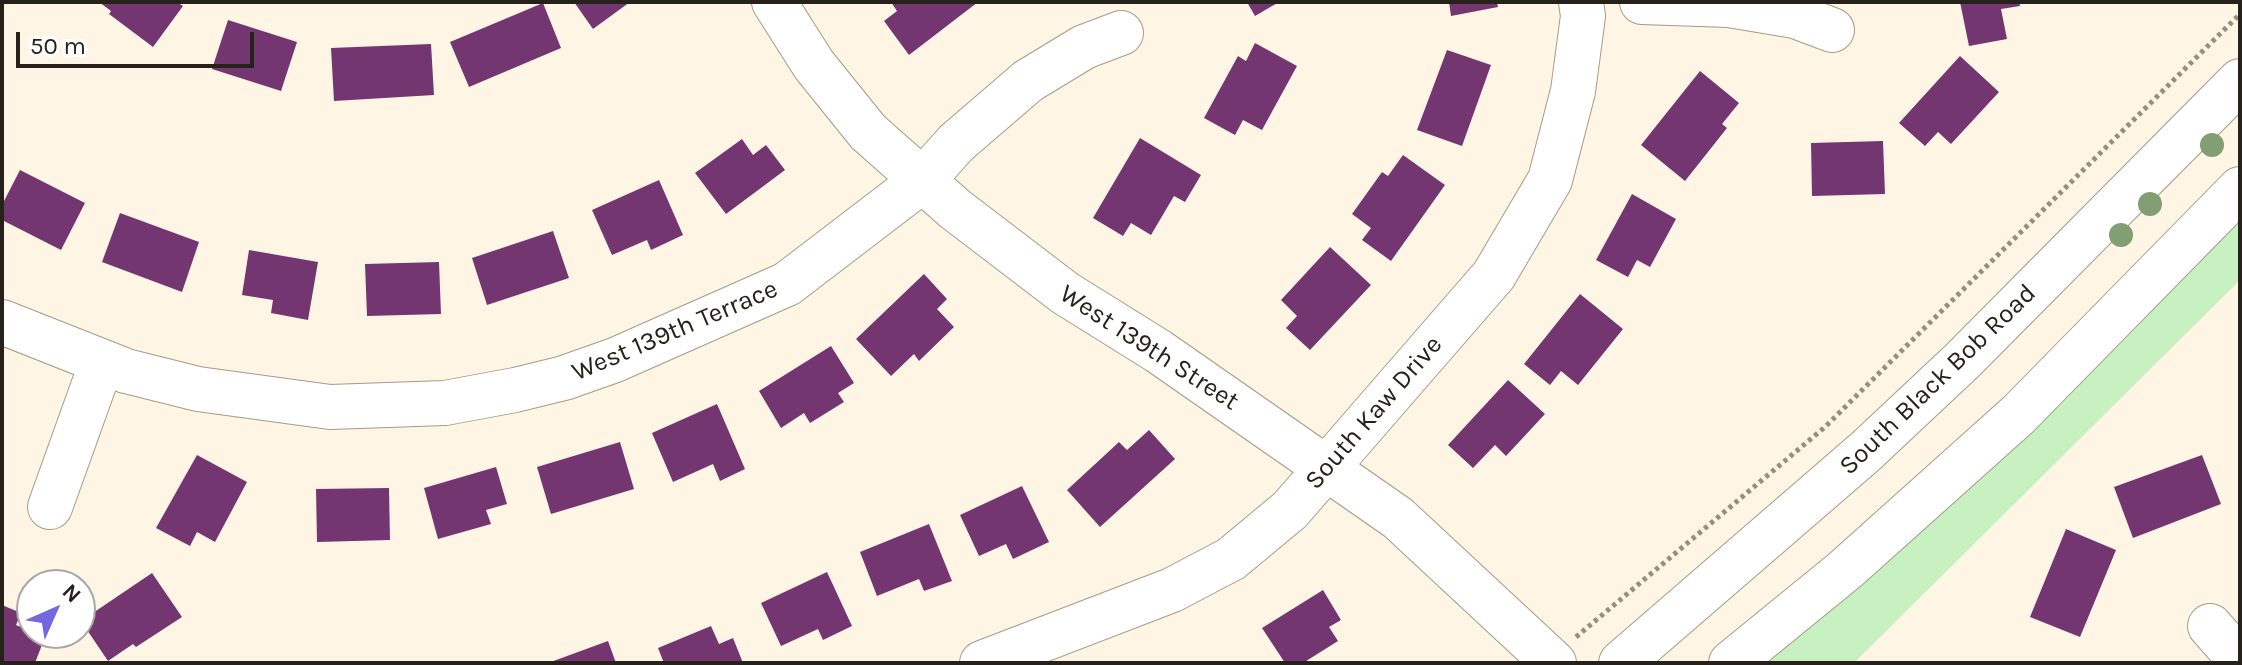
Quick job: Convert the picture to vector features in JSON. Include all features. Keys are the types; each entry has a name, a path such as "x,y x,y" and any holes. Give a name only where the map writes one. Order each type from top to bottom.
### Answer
{"street":[{"name":"West 139th Street","path":"774,2 814,65 868,132 955,209 1065,293 1158,351 1398,518 1552,661"},
{"name":"South Kaw Drive","path":"982,663 1172,590 1231,559 1290,510 1494,275 1550,180 1573,91 1583,16 1581,2"},
{"path":"1642,2 1729,5 1795,16 1832,30"},
{"name":"West 139th Terrace","path":"2,322 126,371 198,389 330,407 445,403 564,378 615,360 787,284 923,180 956,143 1028,81 1084,47 1121,33"},
{"name":"South Black Bob Road","path":"1621,663 1865,452 1962,361 2240,81"},
{"path":"1731,663 1845,570 2018,415 2240,189"},
{"path":"50,507 102,362"},
{"path":"2210,626 2240,660"}],"path":[{"path":"1552,661 1825,427 2240,14"}],"green space":[{"path":"2240,214 2240,280 1854,663 1760,663"}],"building":[{"path":"99,2 177,2 183,6 153,47 109,14 111,11"},
{"path":"574,2 630,2 593,29"},
{"path":"891,2 978,2 909,55 884,21 897,11"},
{"path":"1247,2 1279,2 1255,16"},
{"path":"1449,2 1497,2 1498,7 1451,16"},
{"path":"1960,2 2019,2 2020,6 2001,9 2007,39 1969,46"},
{"path":"543,3 561,48 469,87 450,42"},
{"path":"228,20 297,42 281,91 212,69"},
{"path":"1255,43 1297,66 1262,130 1243,120 1235,135 1204,118 1238,56 1246,61"},
{"path":"431,44 434,95 334,101 331,48"},
{"path":"1447,50 1491,65 1462,146 1417,130"},
{"path":"1960,56 1999,92 1951,144 1938,132 1925,146 1899,123"},
{"path":"1700,71 1739,103 1722,124 1727,128 1685,181 1641,145"},
{"path":"1140,138 1201,175 1185,202 1174,196 1151,235 1131,223 1123,236 1093,218"},
{"path":"742,139 753,155 766,145 785,170 726,214 695,173"},
{"path":"1883,141 1885,194 1812,196 1811,143"},
{"path":"1403,155 1445,185 1391,261 1362,240 1371,228 1352,214 1382,172 1388,176"},
{"path":"20,170 85,203 61,250 2,220 2,205"},
{"path":"659,180 683,235 651,250 647,240 612,255 592,210"},
{"path":"1632,194 1676,219 1650,267 1637,260 1628,277 1596,260"},
{"path":"120,213 199,242 182,292 102,262"},
{"path":"553,231 569,278 487,305 472,258"},
{"path":"1330,247 1371,285 1310,350 1286,328 1297,316 1281,300"},
{"path":"249,250 318,262 308,320 271,313 273,300 242,295"},
{"path":"439,262 441,314 367,316 365,264"},
{"path":"924,274 947,299 937,309 954,327 919,361 914,354 891,376 856,339"},
{"path":"1580,294 1623,329 1578,385 1561,371 1550,385 1524,364"},
{"path":"831,346 854,383 838,393 844,402 810,423 804,413 781,428 759,391"},
{"path":"1508,380 1545,414 1506,456 1495,445 1473,468 1448,445"},
{"path":"717,404 745,469 720,481 713,464 673,482 652,433"},
{"path":"1149,430 1175,459 1100,527 1067,490 1119,442 1127,450"},
{"path":"620,442 634,489 551,514 537,467"},
{"path":"197,455 247,482 215,542 197,532 190,546 156,528"},
{"path":"2202,455 2221,504 2133,538 2114,487"},
{"path":"496,467 507,504 486,510 491,524 438,539 424,488"},
{"path":"1022,486 1049,542 1013,559 1006,544 979,556 960,515"},
{"path":"389,488 390,540 317,542 316,489"},
{"path":"929,524 952,581 924,591 919,579 877,596 860,552"},
{"path":"2066,529 2116,550 2080,637 2030,617"},
{"path":"827,572 852,626 823,640 818,629 781,646 761,603"},
{"path":"152,573 182,617 108,661 96,643 96,611"},
{"path":"1323,590 1341,620 1329,627 1338,641 1303,663 1285,663 1262,628"},
{"path":"2,605 16,611 16,649 40,649 35,663 2,663"},
{"path":"711,626 719,644 733,638 743,663 664,663 658,648"},
{"path":"608,641 616,663 548,663"}]}
